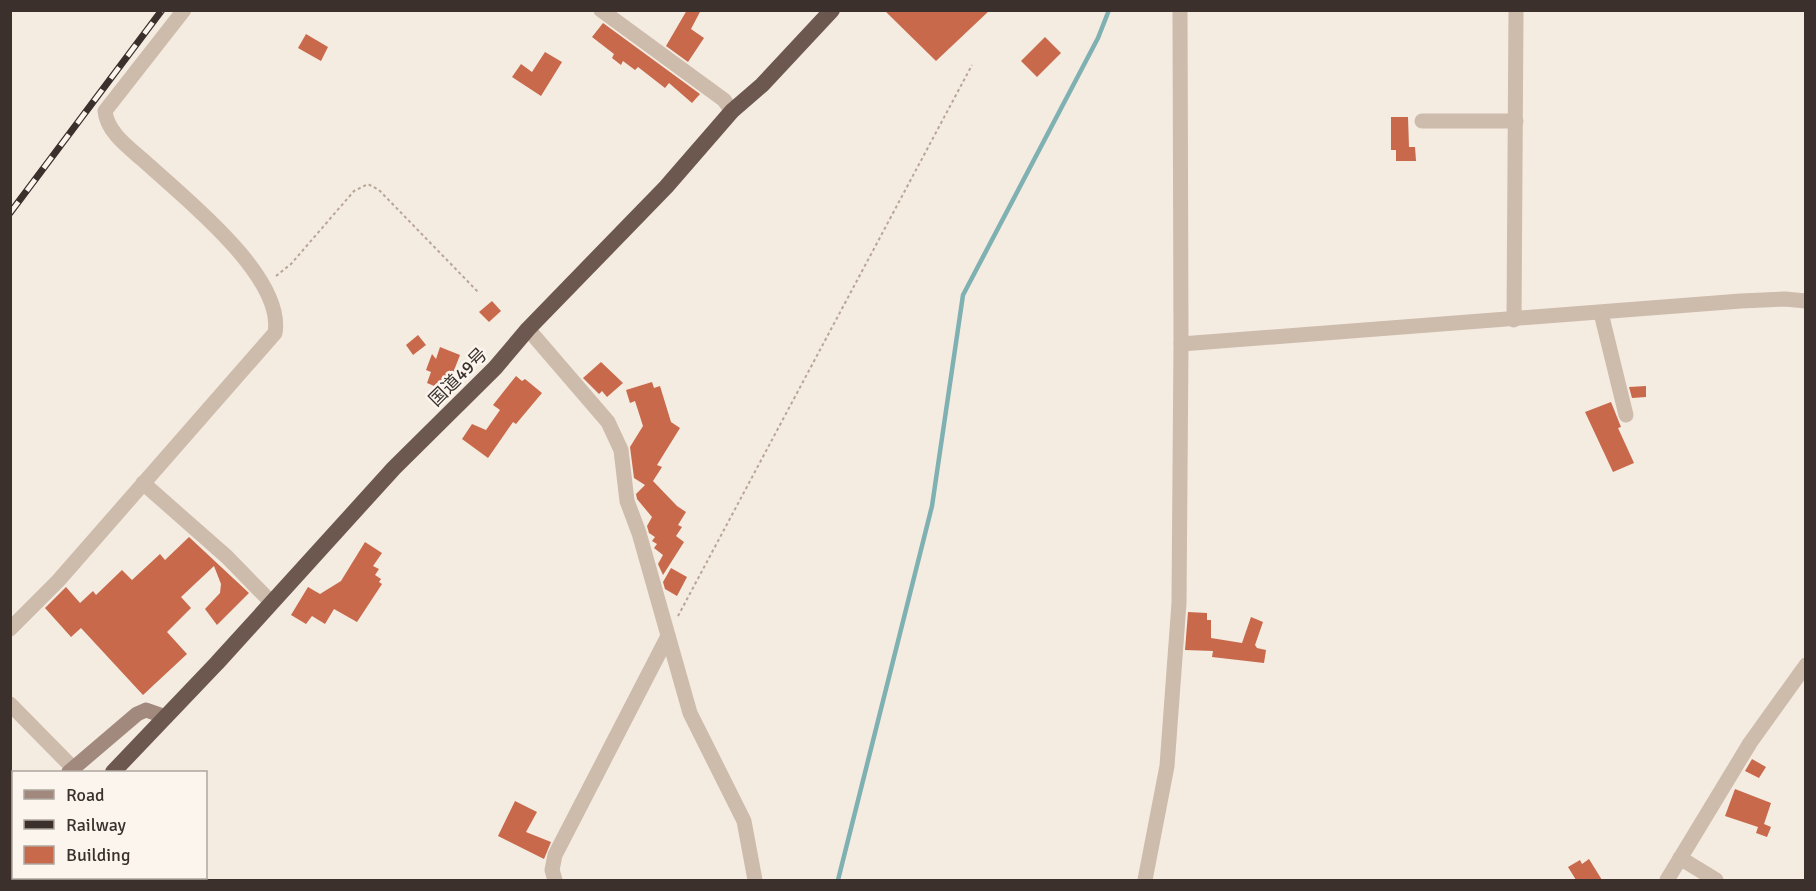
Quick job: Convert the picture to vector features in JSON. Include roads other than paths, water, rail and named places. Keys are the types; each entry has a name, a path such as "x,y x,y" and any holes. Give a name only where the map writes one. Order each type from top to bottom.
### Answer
{"highway":[{"name":"国道49号","path":"114,771 394,468 495,368 528,329 622,235 732,111 762,85 832,10"}],"main road":[{"path":"72,771 137,714 147,710 166,717"}],"street":[{"path":"10,629 58,581 272,339 276,323 263,283 224,234 122,141 106,121 105,111 184,10"},
{"path":"601,10 724,100 732,111"},
{"path":"1145,880 1167,766 1178,615 1181,344 1180,10"},
{"path":"1514,320 1516,10"},
{"path":"1422,121 1516,121"},
{"path":"1181,344 1741,301 1785,299 1806,301"},
{"path":"1601,313 1626,415"},
{"path":"528,329 608,422 617,437 621,450 627,501 639,533 690,713 744,821 754,880"},
{"path":"143,483 227,557 271,602"},
{"path":"555,880 552,870 555,855 668,636"},
{"path":"1667,880 1750,743 1806,665"},
{"path":"10,704 72,771"},
{"path":"1680,858 1716,880"}],"waterway":[{"path":"838,880 932,506 963,295 1098,38 1109,10"}],"railway":[{"path":"10,213 162,10"}]}
